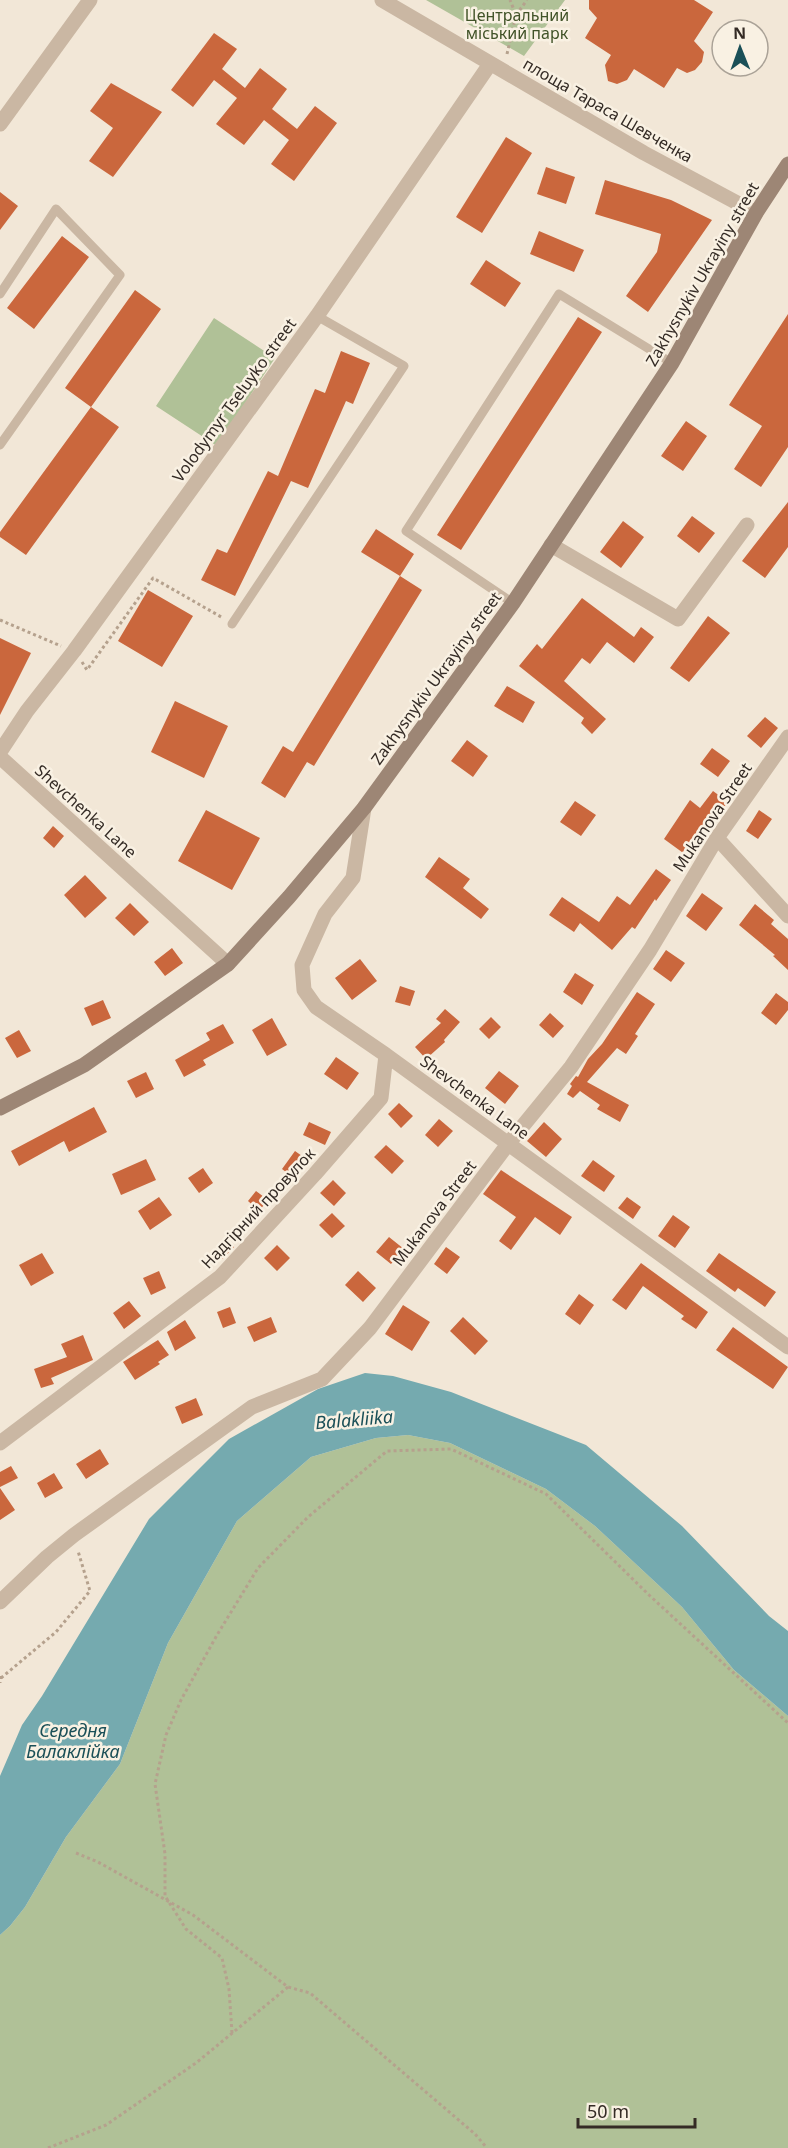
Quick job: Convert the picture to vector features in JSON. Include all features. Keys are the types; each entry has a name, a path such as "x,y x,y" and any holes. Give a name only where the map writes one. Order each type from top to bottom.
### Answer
{"street":[{"path":"0,124 90,0"},
{"name":"площа Тараса Шевченка","path":"382,0 644,153 756,213"},
{"name":"Volodymyr Tseluyko street","path":"0,752 27,711 74,651 317,316 490,64"},
{"name":"Zakhysnykiv Ukrayiny street","path":"0,1108 84,1065 228,964 289,897 364,808 513,603 672,363 756,213 788,164"},
{"path":"551,545 678,619 747,525"},
{"name":"Mukanova Street","path":"0,1602 47,1557 74,1535 252,1407 322,1379 370,1328 508,1144 571,1067 650,950 717,838 788,737"},
{"name":"Shevchenka Lane","path":"0,757 228,964"},
{"name":"Shevchenka Lane","path":"364,808 353,878 325,914 302,965 304,990 316,1008 386,1055 788,1347"},
{"path":"717,838 788,916"},
{"name":"Надгірний провулок","path":"0,1443 220,1277 381,1098 386,1055"}],"lane":[{"path":"0,294 56,209 120,275 0,445"},
{"path":"513,603 406,531 559,294 672,363"},
{"path":"232,624 404,366 317,316"}],"path":[{"path":"510,0 516,15"},
{"path":"507,54 516,15 527,0"},
{"path":"0,620 74,651 87,670 153,578 232,624"},
{"path":"232,2033 229,1989 222,1958 186,1929 165,1896 165,1854 155,1784 166,1736 181,1700 258,1568 308,1517 387,1451 451,1449 546,1494 649,1595 788,1723"},
{"path":"0,1683 1,1677 56,1632 90,1591 74,1535"},
{"path":"76,1853 98,1862 168,1901 193,1916 288,1986 310,1993 475,2134 487,2148"},
{"path":"48,2148 106,2125 196,2063 288,1986"}],"green space":[{"name":"Центральний міський парк","path":"426,0 565,0 524,56"},
{"path":"214,318 275,358 217,446 156,406"},
{"path":"408,1435 450,1443 546,1489 595,1526 682,1607 734,1670 788,1716 788,2148 0,2148 0,1935 25,1907 66,1837 120,1764 168,1643 237,1521 311,1457 376,1438"}],"water":[{"name":"Середня Балаклійка","path":"365,1373 393,1376 451,1392 586,1445 682,1526 769,1616 788,1631 788,1716 734,1670 682,1607 595,1526 546,1489 450,1443 408,1435 376,1438 311,1457 237,1521 168,1643 120,1764 66,1837 25,1907 0,1935 0,1776 22,1725 42,1696 149,1519 229,1439 318,1389"}],"building":[{"path":"589,0 694,0 713,12 694,41 704,52 702,62 695,70 687,73 677,68 664,88 634,69 627,80 617,84 608,81 605,65 611,55 585,38 597,18 589,9"},
{"path":"214,33 237,49 222,69 245,88 260,68 287,89 272,109 297,129 315,106 337,123 294,181 271,164 289,140 264,120 244,145 216,124 237,98 214,80 193,107 171,90"},
{"path":"111,83 162,112 113,177 89,161 113,128 90,111"},
{"path":"506,137 532,153 482,233 456,217"},
{"path":"546,167 575,177 566,204 537,194"},
{"path":"605,180 671,200 712,220 648,312 626,296 657,252 661,234 595,214"},
{"path":"0,192 18,206 0,230"},
{"path":"539,231 584,250 574,272 530,254"},
{"path":"62,236 89,257 34,329 7,308"},
{"path":"486,260 521,283 505,307 470,284"},
{"path":"135,290 161,309 91,407 65,388"},
{"path":"788,314 788,447 761,487 734,469 762,426 729,405"},
{"path":"578,317 602,332 461,550 437,535"},
{"path":"341,351 370,363 353,404 346,401 308,488 291,481 235,596 201,580 217,549 227,553 268,471 278,476 315,389 325,393"},
{"path":"91,407 119,427 26,555 0,537 0,532"},
{"path":"686,421 707,436 683,471 661,456"},
{"path":"788,502 788,547 765,578 742,561"},
{"path":"692,516 715,533 699,553 677,536"},
{"path":"623,521 644,537 621,568 600,552"},
{"path":"376,529 414,554 400,576 361,552"},
{"path":"400,576 422,590 314,766 307,762 285,798 261,783 283,746 293,752"},
{"path":"148,590 193,616 162,667 118,641"},
{"path":"582,598 634,637 641,627 654,637 634,663 607,642 590,664 582,658 564,681 606,719 592,734 581,723 584,718 519,666 537,644 542,649"},
{"path":"708,616 730,633 689,682 670,668"},
{"path":"0,638 31,653 0,715"},
{"path":"507,686 535,702 523,723 494,706"},
{"path":"175,701 228,726 204,778 151,752"},
{"path":"765,717 778,728 761,748 747,736"},
{"path":"467,740 488,756 473,777 451,761"},
{"path":"712,748 730,761 718,777 700,764"},
{"path":"713,791 728,802 686,855 664,839 690,800 700,808"},
{"path":"575,801 596,815 581,836 560,822"},
{"path":"206,810 260,838 232,890 178,861"},
{"path":"759,810 772,819 758,839 746,831"},
{"path":"53,826 64,836 54,848 43,838"},
{"path":"439,857 470,879 463,888 489,909 481,919 425,877"},
{"path":"656,869 671,880 635,929 632,927 612,950 580,923 574,932 549,915 562,897 599,922 617,896 630,905"},
{"path":"85,875 107,898 85,918 64,895"},
{"path":"702,893 723,908 706,931 686,916"},
{"path":"130,903 149,922 134,936 115,918"},
{"path":"755,904 774,920 771,924 788,939 788,970 773,956 775,955 739,925"},
{"path":"172,948 183,963 165,976 154,962"},
{"path":"666,950 685,963 671,982 653,969"},
{"path":"360,959 377,981 352,1000 335,978"},
{"path":"575,973 594,985 582,1005 563,992"},
{"path":"400,986 415,991 410,1006 395,1002"},
{"path":"637,992 655,1004 635,1034 638,1036 626,1054 617,1048 587,1082 629,1105 620,1122 597,1109 600,1105 580,1091 573,1098 567,1094 572,1086 570,1084 576,1076 578,1077 588,1059 602,1044"},
{"path":"776,993 788,1002 788,1010 776,1025 761,1013"},
{"path":"103,1000 111,1018 92,1026 84,1008"},
{"path":"445,1009 460,1022 444,1040 445,1042 426,1059 415,1047 441,1023 436,1019"},
{"path":"550,1013 564,1026 553,1038 539,1025"},
{"path":"491,1017 501,1027 489,1039 479,1029"},
{"path":"272,1018 287,1045 267,1056 252,1030"},
{"path":"223,1024 234,1043 203,1060 206,1065 184,1077 175,1060 210,1040 206,1033"},
{"path":"19,1030 31,1051 17,1058 5,1038"},
{"path":"336,1057 359,1073 347,1090 324,1074"},
{"path":"499,1071 519,1086 505,1104 485,1088"},
{"path":"146,1072 154,1089 136,1098 127,1081"},
{"path":"399,1103 413,1116 401,1128 388,1114"},
{"path":"94,1107 107,1132 69,1152 64,1141 19,1166 11,1151"},
{"path":"439,1119 453,1131 438,1147 425,1135"},
{"path":"309,1122 331,1132 325,1145 303,1135"},
{"path":"544,1122 562,1139 546,1157 527,1141"},
{"path":"386,1145 404,1161 392,1174 374,1157"},
{"path":"295,1151 309,1161 295,1179 282,1169"},
{"path":"146,1159 156,1180 121,1195 112,1174"},
{"path":"593,1160 615,1176 604,1192 581,1176"},
{"path":"203,1168 213,1183 199,1193 188,1178"},
{"path":"501,1170 572,1217 560,1235 535,1217 511,1250 499,1241 516,1217 483,1194"},
{"path":"333,1180 346,1193 334,1206 320,1193"},
{"path":"256,1191 268,1200 259,1211 248,1201"},
{"path":"159,1197 172,1215 150,1230 138,1211"},
{"path":"627,1197 641,1207 633,1219 618,1208"},
{"path":"332,1213 345,1226 332,1238 319,1225"},
{"path":"673,1215 690,1227 675,1248 658,1236"},
{"path":"389,1237 404,1249 391,1264 376,1252"},
{"path":"226,1239 234,1247 222,1259 214,1251"},
{"path":"277,1245 290,1258 277,1271 264,1258"},
{"path":"446,1247 460,1257 447,1274 434,1264"},
{"path":"42,1253 54,1273 31,1286 19,1265"},
{"path":"719,1253 776,1292 765,1307 738,1288 735,1292 706,1271"},
{"path":"641,1263 708,1312 696,1329 681,1319 684,1316 643,1286 626,1310 612,1300"},
{"path":"159,1271 166,1288 151,1295 143,1278"},
{"path":"358,1271 376,1288 363,1302 345,1285"},
{"path":"579,1294 594,1305 580,1325 565,1314"},
{"path":"129,1301 141,1316 124,1329 113,1313"},
{"path":"403,1305 430,1322 412,1351 385,1334"},
{"path":"230,1307 236,1323 223,1328 217,1312"},
{"path":"271,1317 277,1332 254,1342 247,1327"},
{"path":"463,1317 488,1341 475,1355 450,1331"},
{"path":"185,1320 196,1338 175,1351 167,1332"},
{"path":"733,1327 788,1367 773,1389 716,1350"},
{"path":"83,1335 93,1360 51,1378 54,1384 41,1388 34,1369 67,1357 61,1344"},
{"path":"158,1340 169,1355 158,1362 160,1364 135,1380 123,1362"},
{"path":"196,1398 203,1415 182,1424 175,1407"},
{"path":"100,1449 109,1464 86,1479 76,1464"},
{"path":"11,1466 18,1478 0,1487 0,1472"},
{"path":"54,1473 63,1488 45,1498 37,1483"},
{"path":"0,1488 15,1510 0,1520"}],"water label":[{"name":"Balakliika","path":"354,1419"}]}
